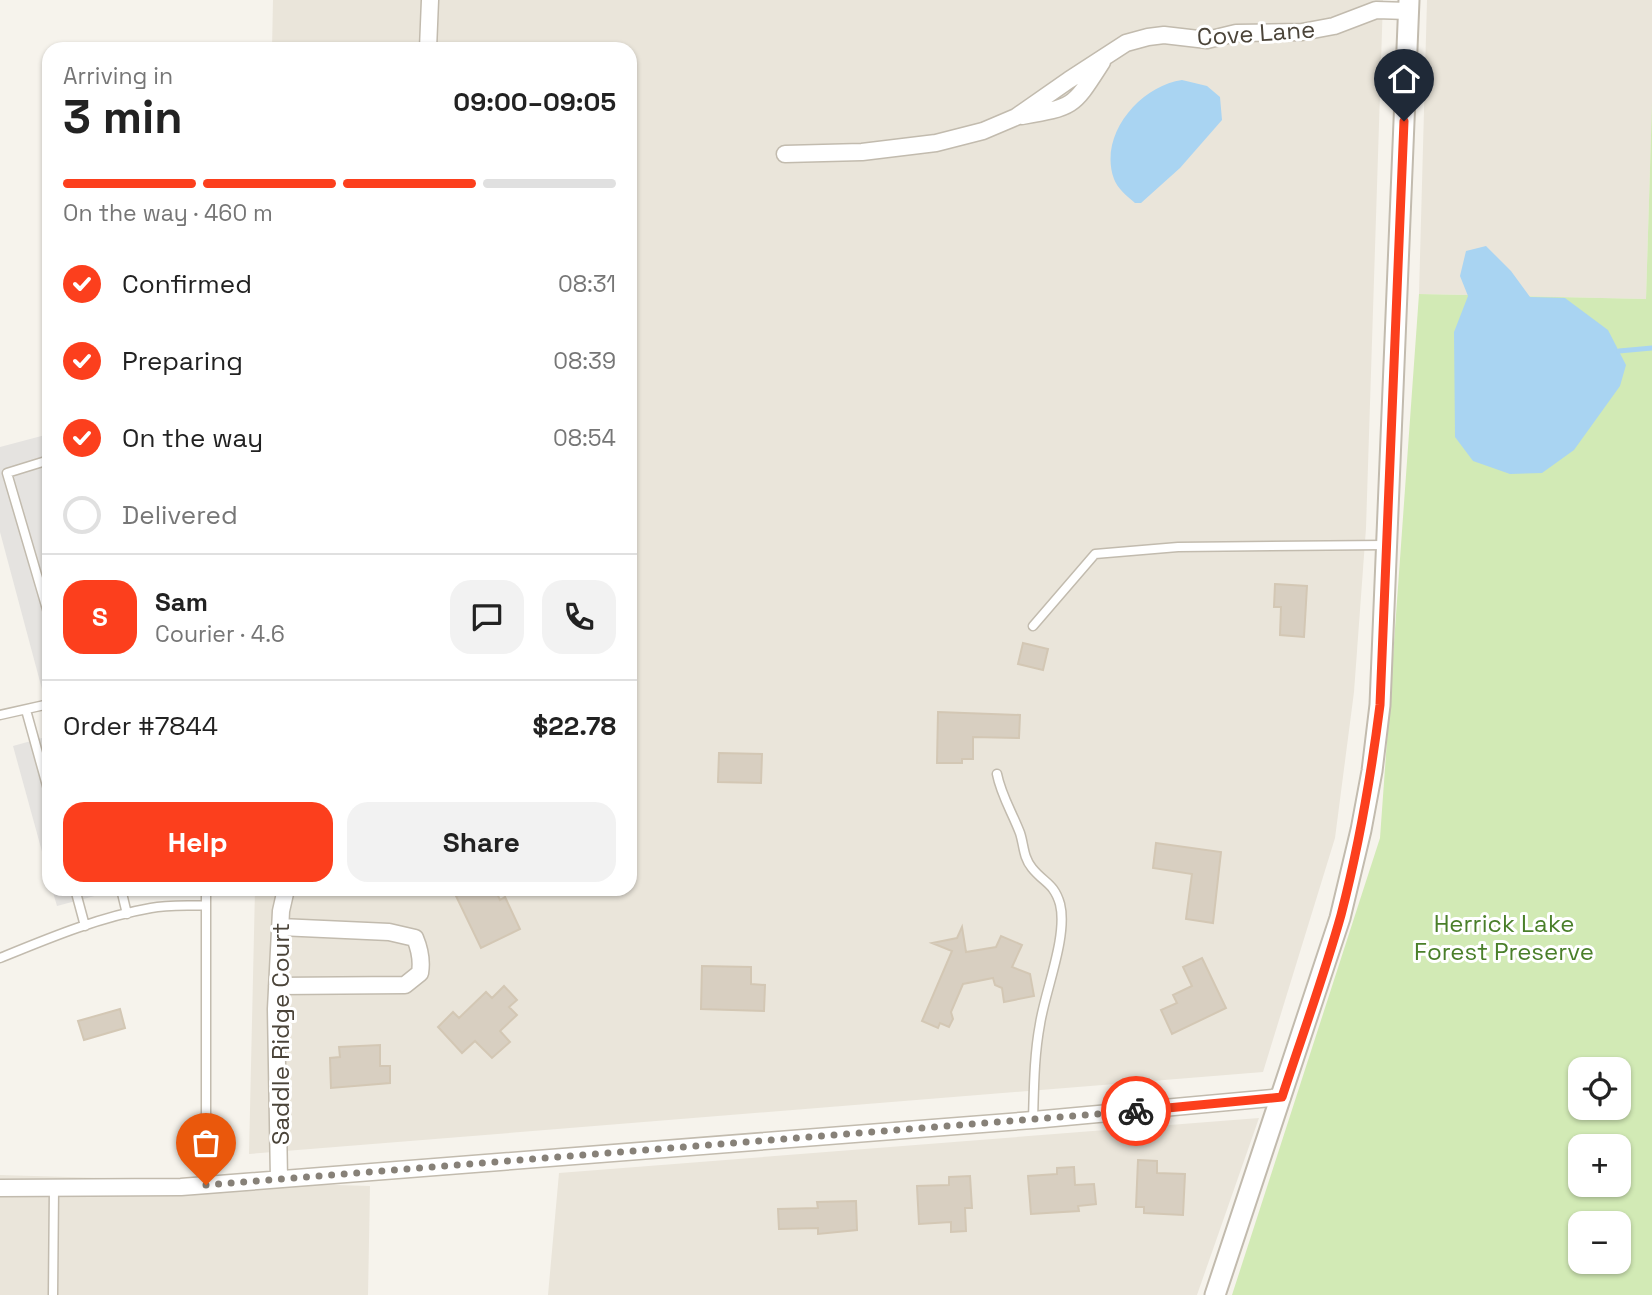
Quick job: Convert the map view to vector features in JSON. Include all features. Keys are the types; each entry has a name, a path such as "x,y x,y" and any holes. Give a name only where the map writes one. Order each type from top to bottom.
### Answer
{"street":[{"path":"428,42 430,0"},
{"path":"1215,1295 1340,918 1363,818 1380,705 1409,5"},
{"name":"Cove Lane","path":"785,153 862,152 936,143 983,131 1016,117 1126,43 1156,36 1207,40 1236,33 1302,32 1334,26 1376,10 1409,5"},
{"name":"Saddle Ridge Court","path":"279,1179 275,1038 280,927 285,896"},
{"path":"277,986 405,985 420,973 421,966 420,950 415,938 389,932 280,927"},
{"path":"0,1188 206,1185 1033,1120 1282,1097"}],"lane":[{"path":"42,462 7,473 42,592"},
{"path":"1033,626 1096,554 1178,547 1386,545"},
{"path":"0,715 42,706"},
{"path":"26,710 42,768"},
{"path":"997,774 1001,793 1021,835 1023,853 1032,868 1054,887 1060,906 1059,939 1039,1026 1033,1120"},
{"path":"77,896 85,926"},
{"path":"123,896 127,914"},
{"path":"206,896 206,1185"},
{"path":"0,958 85,926 127,914 152,908 206,905"},
{"path":"53,1295 54,1188"}],"shaded area":[{"path":"273,0 1383,0 1366,528 1354,692 1335,838 1263,1072 249,1154 255,896 637,896 637,42 272,42"},
{"path":"1427,0 1652,0 1646,299 1419,294"},
{"path":"42,436 42,689 0,532 0,447"},
{"path":"42,738 42,852 13,746"},
{"path":"54,896 95,896 57,906"},
{"path":"1259,1118 1197,1295 548,1295 559,1173"},
{"path":"0,1175 370,1186 368,1295 0,1295"}],"green space":[{"name":"Herrick Lake Forest Preserve","path":"1652,102 1652,1295 1232,1295 1380,838 1419,294 1646,299"}],"water":[{"path":"1182,80 1207,86 1220,97 1222,120 1180,168 1141,203 1135,203 1114,179 1111,162 1117,130 1126,115 1151,92"},
{"path":"1486,246 1511,271 1530,297 1565,298 1608,330 1626,365 1620,386 1574,450 1542,473 1510,474 1473,461 1455,437 1454,332 1468,296 1460,276 1466,251"}],"building":[{"path":"1275,584 1307,586 1304,637 1280,635 1281,607 1274,607"},
{"path":"1023,643 1048,649 1043,670 1018,664"},
{"path":"938,712 1020,715 1019,738 973,737 973,759 962,759 962,763 937,763"},
{"path":"719,753 762,754 761,783 718,782"},
{"path":"1156,843 1221,852 1213,923 1186,919 1192,874 1153,868"},
{"path":"456,896 498,896 500,900 505,897 520,929 481,948"},
{"path":"962,927 966,952 996,947 1001,936 1022,945 1012,967 1030,974 1034,996 1004,1002 1002,988 995,985 993,978 963,984 951,1012 953,1019 949,1027 940,1023 938,1028 922,1021 952,951 932,943 957,938"},
{"path":"1202,958 1226,1008 1172,1034 1161,1010 1177,1003 1173,995 1192,986 1183,967"},
{"path":"702,966 751,967 751,984 765,985 764,1011 701,1009"},
{"path":"504,986 517,1000 509,1007 517,1015 500,1031 510,1042 492,1058 475,1041 462,1053 438,1027 453,1012 459,1018 486,992 492,998"},
{"path":"120,1009 125,1028 84,1040 78,1021"},
{"path":"380,1045 380,1066 390,1066 390,1083 331,1088 330,1058 340,1057 339,1047"},
{"path":"1138,1160 1157,1161 1157,1173 1185,1174 1183,1215 1144,1213 1144,1207 1136,1207"},
{"path":"1074,1167 1075,1185 1094,1184 1096,1204 1078,1206 1079,1211 1031,1214 1028,1176 1057,1174 1057,1168"},
{"path":"970,1176 972,1208 965,1208 966,1231 951,1232 951,1222 919,1224 917,1186 949,1185 949,1177"},
{"path":"856,1201 857,1230 818,1234 818,1228 779,1229 778,1209 818,1208 817,1202"}],"waterway":[{"path":"1619,351 1652,348"}],"way so far":[{"path":"206,1185 1136,1111"}],"route":[{"path":"1136,1111 1282,1097 1340,918 1361,830 1380,705 1404,121"}]}
